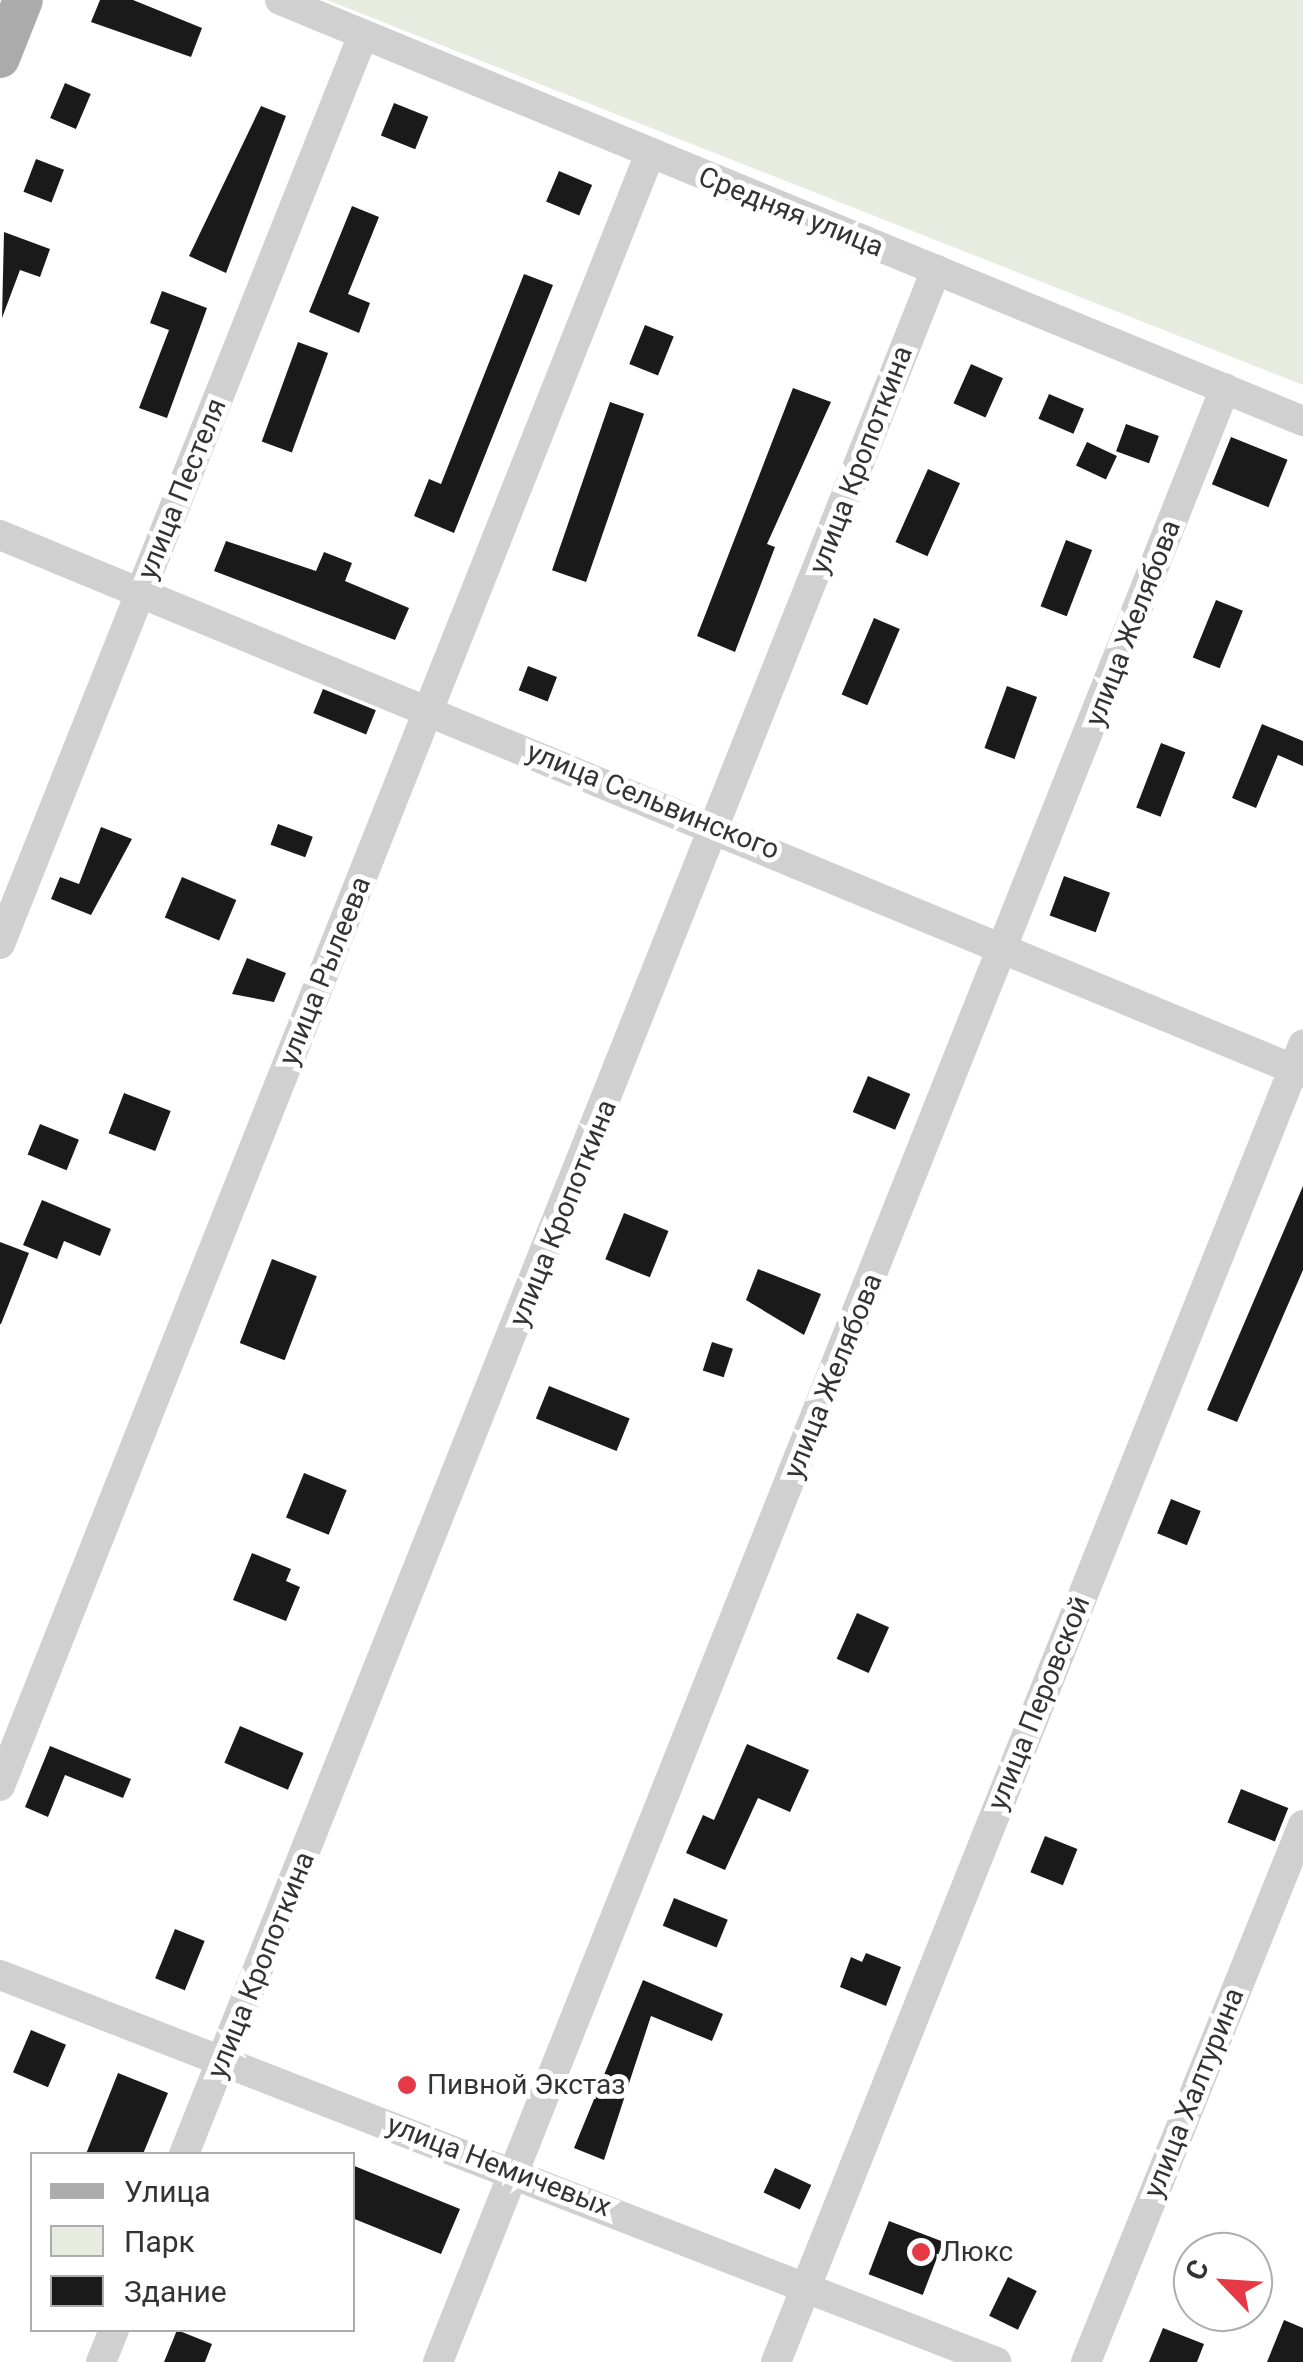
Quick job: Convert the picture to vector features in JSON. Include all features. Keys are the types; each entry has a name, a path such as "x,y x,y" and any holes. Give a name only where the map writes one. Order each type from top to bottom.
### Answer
{"main road":[{"path":"0,58 23,0"}],"street":[{"name":"Средняя улица","path":"280,0 649,156 1303,421"},
{"name":"улица Пестеля","path":"0,944 363,34"},
{"name":"улица Рылеева","path":"0,1786 649,156"},
{"name":"улица Кропоткина","path":"185,2152 718,827 936,270"},
{"name":"улица Желябова","path":"438,2362 1006,947 1225,388"},
{"name":"улица Сельвинского","path":"0,535 1006,947 1300,1062"},
{"name":"улица Перовской","path":"776,2362 1300,1062"},
{"name":"улица Халтурина","path":"1086,2362 1303,1825"},
{"name":"улица Немичевых","path":"0,1975 513,2171 996,2362"},
{"path":"101,2362 113,2332"}],"green space":[{"path":"327,0 1303,0 1303,385"}],"building":[{"path":"100,0 133,0 202,28 191,57 91,22"},
{"path":"65,83 91,94 76,129 50,118"},
{"path":"394,103 428,117 415,149 381,135"},
{"path":"261,106 286,116 226,273 189,256"},
{"path":"36,159 64,170 51,202 23,192"},
{"path":"559,171 592,185 579,215 546,201"},
{"path":"352,206 379,217 348,294 370,303 359,333 309,312"},
{"path":"4,232 50,249 40,277 20,270 2,318"},
{"path":"524,274 553,285 454,533 414,516 429,479 441,484"},
{"path":"162,291 207,308 167,418 139,408 169,330 150,323"},
{"path":"645,325 674,337 658,376 629,364"},
{"path":"298,342 328,353 292,453 262,442"},
{"path":"971,364 1003,378 985,418 954,403"},
{"path":"793,388 831,402 767,544 775,547 735,652 697,636"},
{"path":"1049,394 1084,409 1073,434 1038,419"},
{"path":"610,402 644,414 586,582 552,570"},
{"path":"1126,424 1159,436 1149,463 1116,451"},
{"path":"1231,437 1288,460 1268,507 1212,484"},
{"path":"1087,442 1117,456 1106,480 1076,466"},
{"path":"928,469 960,483 927,556 895,542"},
{"path":"1066,540 1092,550 1067,616 1041,606"},
{"path":"226,541 316,571 324,552 352,563 345,581 409,608 395,640 214,571"},
{"path":"1216,600 1243,611 1220,668 1193,657"},
{"path":"874,618 900,629 867,705 842,694"},
{"path":"528,666 557,677 548,701 519,690"},
{"path":"1007,686 1037,697 1014,759 984,748"},
{"path":"323,689 376,710 366,734 313,713"},
{"path":"1262,724 1303,741 1303,766 1278,755 1256,808 1232,798"},
{"path":"1161,743 1185,752 1161,817 1136,807"},
{"path":"278,824 313,837 305,857 270,845"},
{"path":"101,827 132,839 91,915 51,899 60,877 79,884"},
{"path":"1064,876 1110,893 1096,932 1050,915"},
{"path":"182,877 236,900 219,941 165,918"},
{"path":"247,958 286,973 274,1002 232,994"},
{"path":"868,1076 910,1094 895,1130 853,1112"},
{"path":"124,1093 171,1111 155,1151 109,1133"},
{"path":"40,1124 79,1140 67,1170 28,1155"},
{"path":"1303,1186 1303,1270 1237,1422 1207,1410"},
{"path":"42,1200 111,1229 100,1256 64,1241 57,1259 23,1245"},
{"path":"624,1213 669,1231 650,1277 605,1259"},
{"path":"0,1242 29,1253 1,1324 0,1324"},
{"path":"272,1259 317,1276 285,1360 240,1343"},
{"path":"758,1269 821,1294 804,1335 746,1300"},
{"path":"712,1342 733,1349 724,1377 703,1371"},
{"path":"549,1386 630,1419 617,1451 536,1418"},
{"path":"304,1473 347,1490 329,1535 286,1518"},
{"path":"1171,1499 1201,1511 1187,1545 1157,1533"},
{"path":"252,1553 291,1569 286,1581 300,1587 286,1621 233,1600"},
{"path":"857,1613 889,1627 869,1673 837,1659"},
{"path":"240,1726 304,1753 288,1790 224,1763"},
{"path":"747,1744 809,1770 790,1812 758,1798 725,1870 686,1853 703,1815 714,1820"},
{"path":"50,1746 131,1779 123,1798 65,1775 48,1817 25,1807"},
{"path":"1241,1789 1288,1808 1275,1841 1228,1822"},
{"path":"1045,1836 1077,1849 1063,1885 1030,1872"},
{"path":"674,1898 728,1920 717,1948 663,1926"},
{"path":"175,1929 205,1941 185,1990 155,1978"},
{"path":"866,1953 901,1967 886,2006 840,1987 851,1957 862,1962"},
{"path":"643,1980 723,2014 712,2041 651,2016 604,2160 574,2148"},
{"path":"31,2030 66,2045 48,2087 13,2072"},
{"path":"118,2073 168,2093 144,2152 87,2152"},
{"path":"355,2166 460,2209 441,2254 355,2219"},
{"path":"775,2168 811,2185 800,2209 764,2192"},
{"path":"889,2221 943,2242 923,2295 869,2274"},
{"path":"1008,2277 1037,2291 1018,2330 989,2316"},
{"path":"1284,2320 1303,2328 1303,2362 1267,2362"},
{"path":"1163,2328 1204,2344 1197,2362 1149,2362"},
{"path":"176,2332 212,2344 205,2362 164,2362"}],"place":[{"name":"Пивной Экстаз","path":"407,2085"},
{"name":"Люкс","path":"921,2252"}]}
